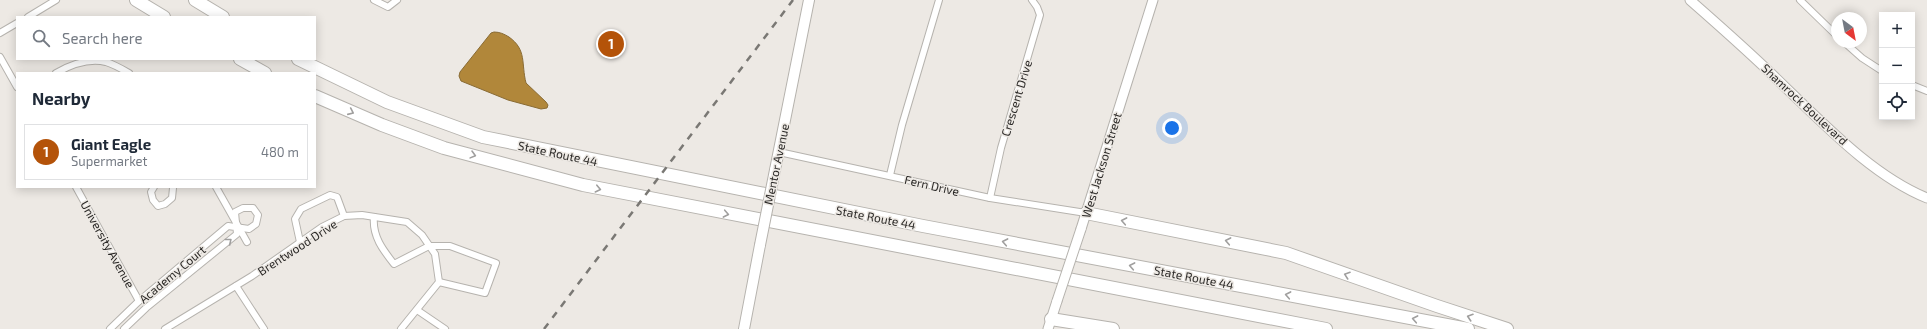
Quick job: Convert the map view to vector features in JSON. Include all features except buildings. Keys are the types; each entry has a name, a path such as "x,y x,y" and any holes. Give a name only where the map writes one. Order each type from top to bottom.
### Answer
{"highway":[{"path":"136,0 162,16"},
{"path":"195,0 221,16"},
{"path":"242,60 264,72"},
{"name":"State Route 44","path":"300,60 387,102 483,137 923,226 1468,329"},
{"name":"State Route 44","path":"316,96 382,126 444,148 583,186 1326,329"},
{"path":"1086,213 1286,252 1437,306 1507,329"},
{"path":"1050,324 1113,329"}],"main road":[{"name":"Mentor Avenue","path":"744,329 809,0"}],"street":[{"path":"30,16 56,0"},
{"path":"374,0 388,7 398,0"},
{"path":"890,175 902,125 940,0"},
{"name":"Crescent Drive","path":"990,198 1001,148 1040,15 1032,0"},
{"name":"West Jackson Street","path":"1050,324 1153,0"},
{"name":"Shamrock Boulevard","path":"1690,0 1729,33 1816,117 1851,147 1890,177 1927,198"},
{"path":"1800,0 1831,30"},
{"path":"0,33 16,24"},
{"path":"1851,48 1862,58 1879,69"},
{"path":"0,57 16,85"},
{"path":"58,72 79,63 105,62 127,72"},
{"path":"1915,86 1927,91"},
{"name":"Fern Drive","path":"779,152 990,198 1086,213"},
{"name":"University Avenue","path":"77,188 139,301"},
{"path":"153,188 151,192 153,200 158,206 165,204 172,198 173,188"},
{"path":"217,188 236,226 247,242"},
{"path":"300,242 295,219 301,209 330,195 337,197 344,216"},
{"name":"Brentwood Drive","path":"165,329 236,286 322,227 344,216 362,215 407,222 422,235 435,254 439,282"},
{"path":"374,218 373,228 382,248 394,264 429,246 450,246 496,263 485,293 439,282 400,329"},
{"name":"Academy Court","path":"110,329 139,301 228,226 236,226 237,234 146,308 124,329"},
{"path":"236,286 264,329"},
{"path":"416,310 445,329"}],"shaded area":[{"path":"491,33 502,33 509,37 519,47 526,83 546,102 548,105 547,108 541,109 508,100 461,81 459,76 460,72"}],"railway":[{"path":"544,329 793,0"}],"place":[{"name":"Giant Eagle","path":"611,44"}]}
